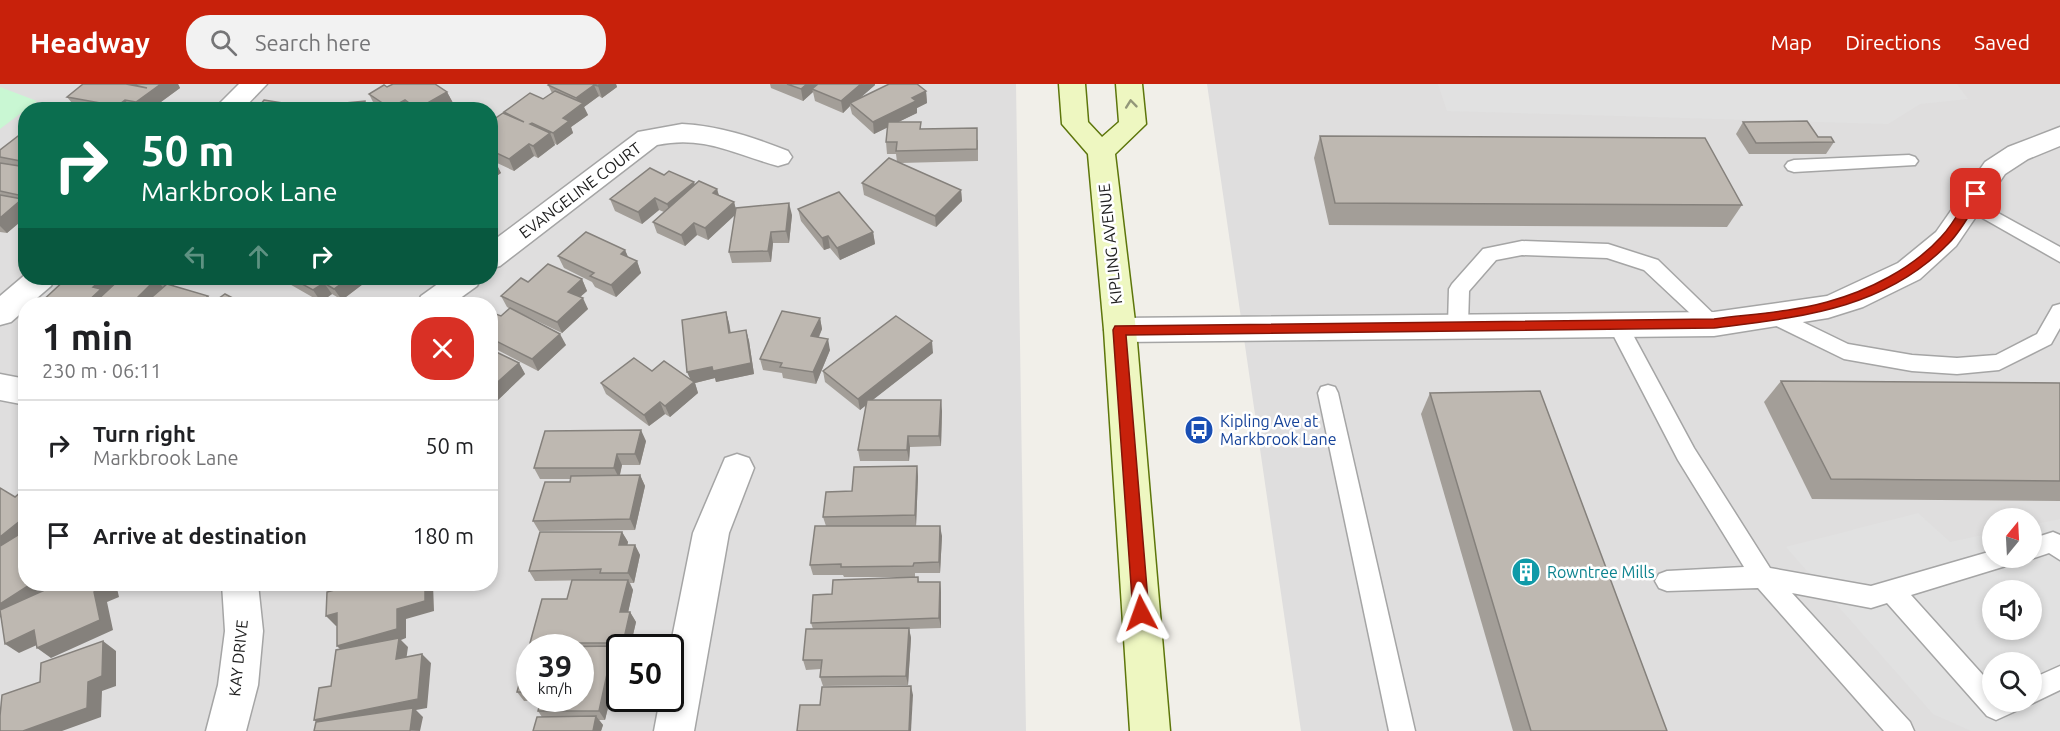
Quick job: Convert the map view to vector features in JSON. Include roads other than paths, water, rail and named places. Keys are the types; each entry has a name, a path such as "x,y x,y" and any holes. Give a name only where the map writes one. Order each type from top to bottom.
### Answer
{"main road":[{"path":"1072,84 1075,124 1101,152 1133,124 1130,84"},
{"name":"KIPLING AVENUE","path":"1101,152 1120,330 1150,731"}],"street":[{"path":"235,102 254,84"},
{"name":"EVANGELINE COURT","path":"498,253 648,138 668,132 697,132 740,142 778,157"},
{"path":"1120,330 1714,324 1828,307 1852,299 1909,271 1946,239 1995,168 2018,153 2060,136"},
{"path":"19,297 32,285"},
{"path":"441,297 457,285"},
{"path":"0,314 18,298"},
{"path":"0,387 18,391"},
{"path":"674,731 711,533 737,468"},
{"name":"KAY DRIVE","path":"225,731 240,675 244,631 241,591"}],"lane":[{"path":"1794,166 1909,160"},
{"path":"1969,204 2059,258"},
{"path":"1458,325 1458,290 1490,254 1522,248 1608,251 1651,265 1714,324"},
{"path":"1773,316 1844,351 1912,363 1957,366 1999,362 2044,339 2060,311"},
{"path":"1618,325 1686,454 1763,577 1901,731"},
{"path":"1328,393 1402,731"},
{"path":"2042,546 2053,542 2060,550"},
{"path":"1667,581 1763,577 1871,597 1982,564"},
{"path":"1892,591 1982,692"},
{"path":"2042,687 2060,678"}],"place":[{"name":"Kipling Ave at Markbrook Lane","path":"1199,430"},
{"name":"Rowntree Mills","path":"1526,572"}]}
